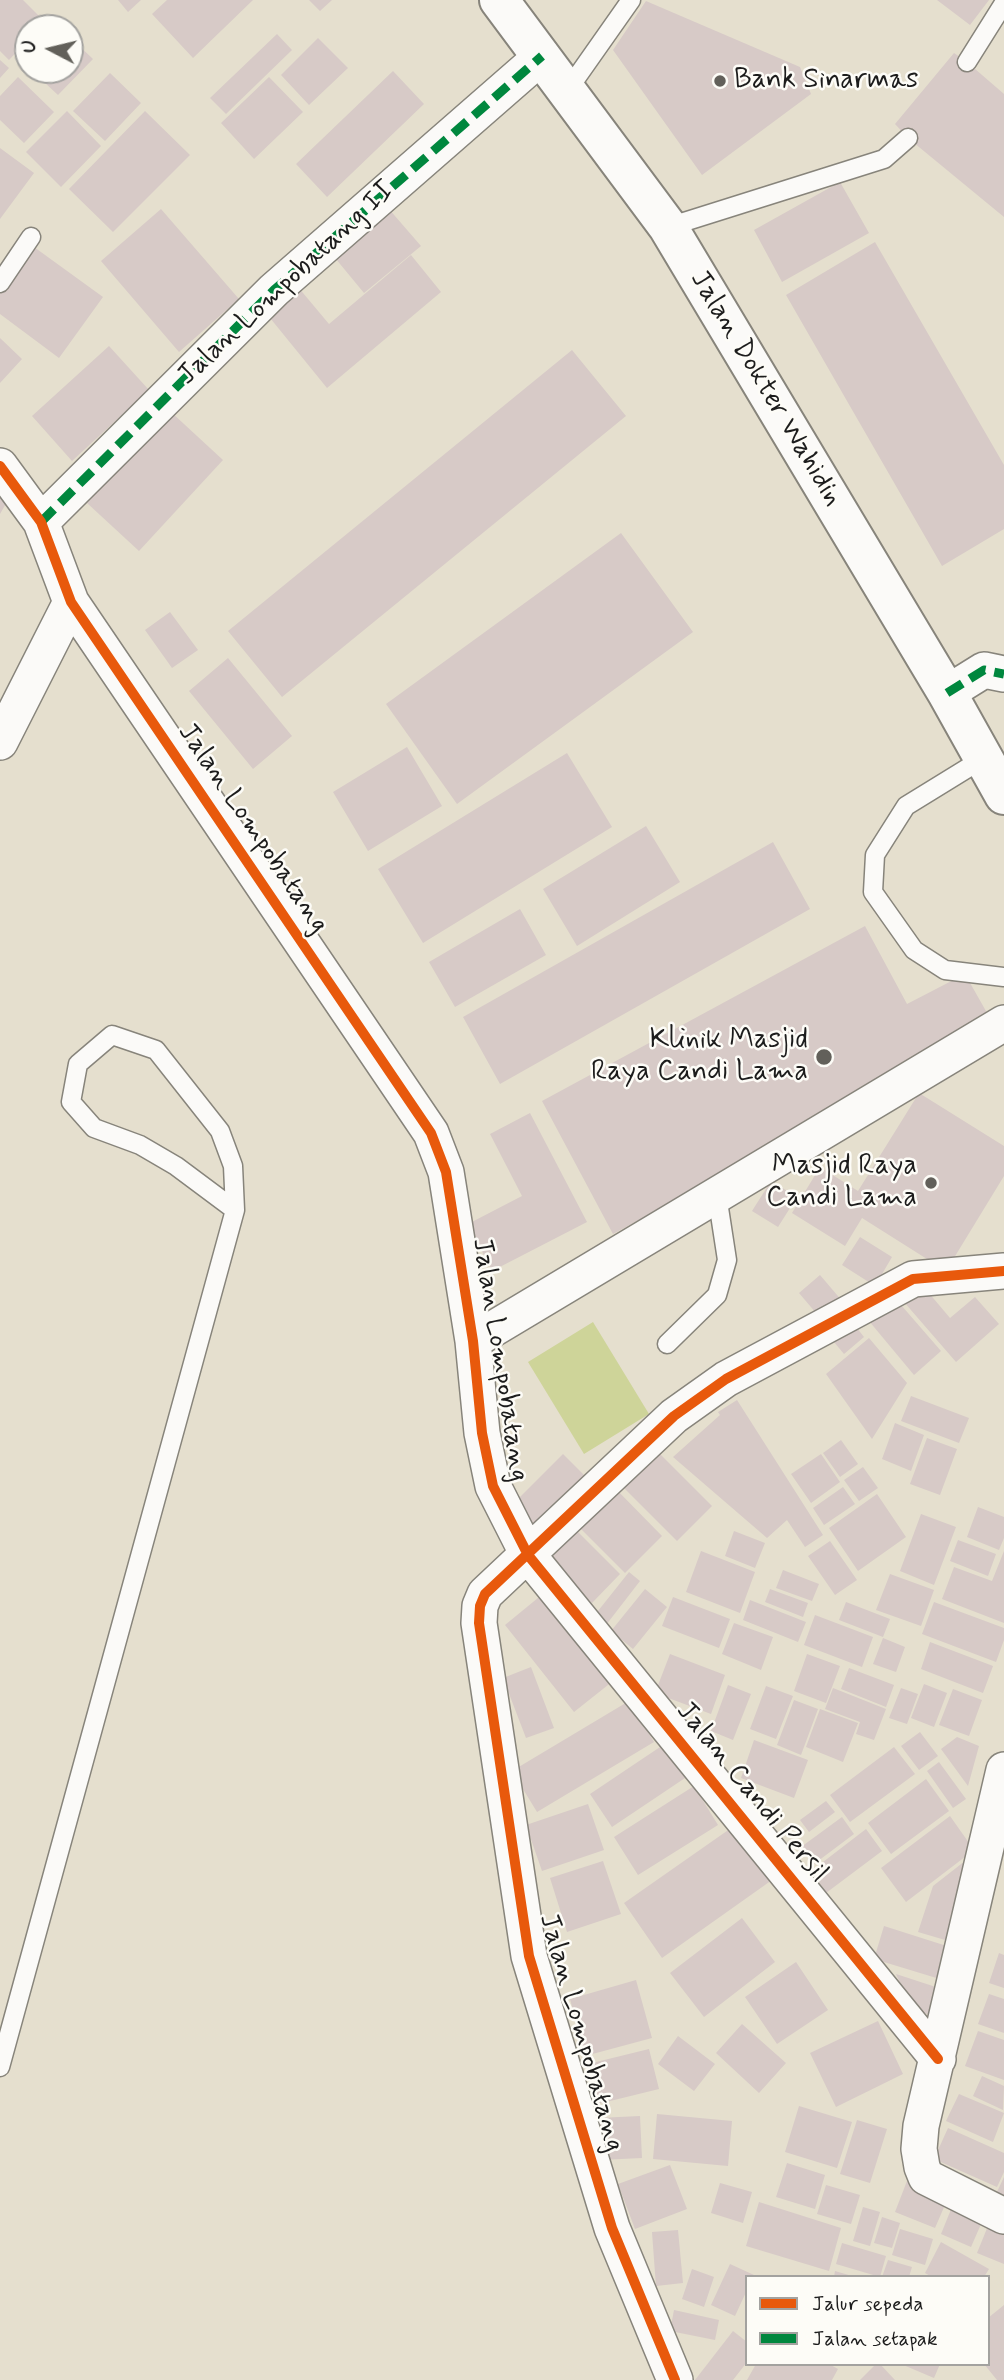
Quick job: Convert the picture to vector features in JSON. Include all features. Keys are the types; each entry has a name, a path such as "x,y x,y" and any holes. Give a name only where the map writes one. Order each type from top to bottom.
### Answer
{"highway":[{"name":"Jalan Dokter Wahidin","path":"499,0 668,227 947,693 1004,795"}],"street":[{"name":"Jalan Lompobatang II","path":"41,522 274,290 542,56"},
{"name":"Jalan Lompobatang","path":"0,466 41,522 71,602 431,1133 446,1172 472,1341 482,1433 492,1486 528,1555 485,1594 480,1606 479,1623 529,1956 612,2228 675,2380"},
{"path":"0,742 71,602"},
{"path":"947,693 984,670 1004,674"},
{"name":"Jalan Lompobatang","path":"472,1341 1004,1023"},
{"path":"528,1555 674,1416 726,1378 913,1279 1004,1271"},
{"name":"Jalan Candi Persil","path":"528,1555 937,2059"},
{"path":"1004,1770 921,2126 919,2149 926,2177 1004,2216"}],"lane":[{"path":"567,91 631,0"},
{"path":"967,62 1004,3"},
{"path":"668,227 884,159 908,138"},
{"path":"0,283 31,237"},
{"path":"984,758 906,806 875,855 873,892 914,950 934,964 945,970 1004,977"},
{"path":"0,2067 235,1210 233,1166 220,1131 156,1050 112,1035 78,1064 71,1102 94,1128 140,1145 176,1166 235,1210"},
{"path":"667,1344 717,1295 727,1260 718,1195"}],"green space":[{"path":"593,1322 649,1414 584,1454 528,1362"}],"building":[{"path":"0,0 23,0 37,14 14,14 14,55 9,60 0,51"},
{"path":"118,0 141,0 128,12"},
{"path":"167,0 253,0 193,58 152,14"},
{"path":"309,0 332,0 320,11"},
{"path":"937,0 989,0 970,25"},
{"name":"Bank Sinarmas","path":"646,1 800,67 811,94 702,175 613,50"},
{"path":"277,34 292,50 226,114 210,98"},
{"path":"318,38 348,68 309,105 281,75"},
{"path":"84,50 93,59 84,68"},
{"path":"954,53 1004,94 1004,217 908,138 895,124"},
{"path":"0,60 9,68 0,78"},
{"path":"393,71 424,104 327,197 296,164"},
{"path":"110,73 141,103 105,141 73,111"},
{"path":"269,77 303,112 254,159 221,123"},
{"path":"14,81 14,84 25,84 54,112 24,143 0,120 0,96"},
{"path":"46,84 69,84 58,95"},
{"path":"67,111 101,146 61,187 26,152"},
{"path":"145,111 190,155 113,232 69,189"},
{"path":"0,148 34,173 0,219"},
{"path":"840,182 869,233 782,282 754,230"},
{"path":"382,201 421,246 364,293 326,247"},
{"path":"161,209 239,299 179,352 101,261"},
{"path":"875,242 1004,465 1004,529 942,566 786,295"},
{"path":"34,247 103,297 59,358 0,314 0,294"},
{"path":"411,255 441,292 327,388 266,313 298,287 329,324"},
{"path":"0,338 22,359 0,383"},
{"path":"109,346 149,390 72,461 32,416"},
{"path":"572,350 626,416 282,697 228,631"},
{"path":"171,412 223,460 139,551 87,503"},
{"path":"0,487 12,493 0,514"},
{"path":"621,533 693,632 457,804 386,704"},
{"path":"170,612 198,650 172,668 145,630"},
{"path":"228,658 292,736 253,769 189,691"},
{"path":"407,747 442,806 368,851 333,792"},
{"path":"567,753 612,827 423,943 378,869"},
{"path":"646,826 680,882 577,946 543,889"},
{"path":"773,842 810,909 500,1084 463,1017"},
{"path":"520,909 546,955 455,1007 429,962"},
{"path":"865,926 907,1004 965,974 995,1027 613,1234 542,1101"},
{"name":"Masjid Raya Candi Lama","path":"919,1093 1004,1146 1004,1176 946,1271 862,1218 845,1246 792,1213 820,1167 858,1191"},
{"path":"530,1113 587,1222 492,1271 468,1224 522,1196 490,1134"},
{"path":"771,1181 797,1197 778,1227 752,1211"},
{"path":"860,1237 892,1257 875,1286 842,1265"},
{"path":"820,1275 843,1302 822,1320 799,1293"},
{"path":"923,1286 950,1318 975,1297 999,1324 956,1362 904,1302"},
{"path":"895,1298 941,1351 914,1375 869,1321"},
{"path":"849,1318 864,1337 844,1354 829,1336"},
{"path":"869,1338 907,1383 872,1439 826,1374"},
{"path":"911,1396 969,1418 959,1443 901,1421"},
{"path":"737,1400 823,1535 805,1547 787,1520 767,1538 673,1457 720,1415 718,1412"},
{"path":"895,1423 924,1435 911,1471 882,1459"},
{"path":"927,1438 957,1449 940,1495 910,1484"},
{"path":"841,1440 858,1464 840,1477 823,1453"},
{"path":"655,1449 712,1506 677,1541 620,1484"},
{"path":"563,1454 590,1481 541,1532 513,1504"},
{"path":"821,1454 840,1482 811,1503 791,1474"},
{"path":"863,1467 878,1488 859,1501 844,1480"},
{"path":"612,1485 662,1536 625,1573 575,1523"},
{"path":"843,1487 855,1504 824,1525 813,1508"},
{"path":"877,1494 906,1537 858,1571 829,1528"},
{"path":"978,1507 1004,1517 1004,1538 999,1550 967,1537"},
{"path":"921,1514 956,1527 934,1585 900,1571"},
{"path":"576,1530 620,1574 592,1603 548,1559"},
{"path":"734,1531 765,1543 755,1568 725,1556"},
{"path":"958,1540 996,1554 988,1576 950,1561"},
{"path":"830,1541 857,1580 835,1595 808,1556"},
{"path":"701,1551 755,1572 740,1613 686,1592"},
{"path":"1004,1551 1004,1623 942,1599 954,1567 992,1581"},
{"path":"783,1570 819,1584 812,1601 776,1588"},
{"path":"629,1572 640,1581 606,1625 594,1616"},
{"path":"890,1574 934,1590 921,1626 876,1610"},
{"path":"645,1589 667,1607 633,1649 611,1631"},
{"path":"770,1589 808,1603 803,1617 765,1602"},
{"path":"544,1593 613,1681 574,1712 505,1625"},
{"path":"673,1597 730,1619 719,1648 662,1626"},
{"path":"750,1600 806,1622 798,1642 743,1620"},
{"path":"846,1602 890,1619 883,1637 839,1620"},
{"path":"934,1602 1004,1628 1004,1640 996,1662 922,1634"},
{"path":"815,1615 873,1637 862,1667 804,1645"},
{"path":"734,1623 773,1637 761,1670 722,1654"},
{"path":"883,1638 905,1647 896,1672 873,1664"},
{"path":"930,1642 993,1666 983,1693 921,1669"},
{"path":"670,1654 725,1675 711,1714 655,1693"},
{"path":"807,1654 840,1666 826,1703 794,1691"},
{"path":"531,1667 554,1728 526,1738 503,1678"},
{"path":"849,1668 894,1685 886,1707 841,1689"},
{"path":"924,1684 947,1693 934,1727 911,1718"},
{"path":"728,1685 751,1694 733,1740 711,1731"},
{"path":"766,1686 793,1696 776,1739 750,1729"},
{"path":"833,1688 886,1709 874,1740 856,1734 860,1722 825,1709"},
{"path":"901,1688 918,1694 907,1724 889,1718"},
{"path":"953,1689 982,1700 969,1736 939,1725"},
{"path":"794,1700 818,1709 801,1755 777,1745"},
{"path":"629,1701 654,1742 537,1812 512,1771"},
{"path":"820,1709 858,1723 843,1762 806,1747"},
{"path":"920,1732 938,1756 919,1770 901,1746"},
{"path":"957,1737 979,1746 968,1786 941,1749"},
{"path":"754,1740 808,1760 794,1798 741,1778"},
{"path":"669,1741 691,1774 612,1827 590,1794"},
{"path":"894,1747 915,1774 850,1822 830,1795"},
{"path":"939,1762 966,1799 953,1808 927,1771"},
{"path":"926,1779 949,1811 891,1854 868,1823"},
{"path":"694,1786 718,1825 638,1875 614,1837"},
{"path":"826,1801 835,1812 809,1832 800,1820"},
{"path":"588,1804 604,1850 542,1871 526,1825"},
{"path":"950,1816 974,1850 906,1902 881,1868"},
{"path":"842,1817 854,1834 814,1864 801,1847"},
{"path":"734,1826 772,1880 662,1958 624,1903"},
{"path":"866,1829 882,1851 826,1893 810,1872"},
{"path":"979,1850 952,1942 918,1932 933,1886"},
{"path":"603,1861 621,1914 567,1932 550,1878"},
{"path":"742,1918 775,1962 704,2017 670,1973"},
{"path":"884,1926 953,1948 943,1980 874,1959"},
{"path":"999,1953 1004,1955 1004,1988 989,1983"},
{"path":"796,1962 828,2010 777,2044 745,1997"},
{"path":"896,1974 945,1990 936,2019 910,2005"},
{"path":"636,1980 652,2038 585,2056 570,1999"},
{"path":"989,1994 1004,1999 1004,2033 978,2024"},
{"path":"878,2021 903,2074 836,2107 810,2053"},
{"path":"742,2024 786,2063 759,2093 716,2053"},
{"path":"978,2031 1004,2040 1004,2080 965,2066"},
{"path":"678,2036 715,2064 694,2091 658,2064"},
{"path":"649,2049 659,2089 598,2104 588,2064"},
{"path":"982,2076 1004,2086 1003,2110 973,2096"},
{"path":"959,2094 1004,2113 993,2142 946,2121"},
{"path":"799,2106 852,2122 837,2168 785,2152"},
{"path":"657,2114 732,2121 728,2166 653,2159"},
{"path":"640,2116 642,2158 600,2160 598,2118"},
{"path":"857,2120 887,2129 870,2183 840,2174"},
{"path":"948,2128 1004,2153 1004,2172 997,2187 934,2159"},
{"path":"787,2163 825,2175 815,2209 776,2197"},
{"path":"670,2165 687,2209 635,2229 618,2184"},
{"path":"1004,2177 1004,2200 995,2196"},
{"path":"907,2181 948,2198 935,2228 895,2212"},
{"path":"720,2183 752,2192 743,2223 711,2213"},
{"path":"826,2185 860,2195 851,2224 817,2214"},
{"path":"759,2202 841,2228 829,2271 746,2246"},
{"path":"954,2202 985,2215 971,2247 941,2234"},
{"path":"863,2207 880,2212 870,2246 853,2241"},
{"path":"992,2216 1004,2221 1004,2264 977,2253"},
{"path":"882,2217 900,2223 892,2248 874,2243"},
{"path":"900,2229 933,2239 925,2265 892,2255"},
{"path":"678,2230 683,2283 656,2286 652,2232"},
{"path":"941,2242 989,2269 985,2275 925,2273"},
{"path":"842,2243 886,2256 881,2275 836,2264"},
{"path":"888,2260 912,2267 910,2275 883,2275"},
{"path":"730,2264 754,2275 745,2275 745,2294 735,2316 711,2305"},
{"path":"692,2269 714,2277 704,2307 682,2299"},
{"path":"1004,2305 1004,2380 997,2380 986,2366 990,2366 990,2316"},
{"path":"674,2310 719,2320 715,2340 670,2331"},
{"path":"733,2331 745,2340 745,2365 733,2380 695,2380"},
{"path":"755,2366 833,2366 838,2369 832,2380 747,2380"},
{"path":"874,2366 882,2366 895,2380 860,2380"},
{"path":"906,2366 939,2366 934,2378"}],"marked path":[{"path":"41,522 274,290 542,56"},
{"path":"947,693 984,670 1004,674"}],"cycle path":[{"path":"0,466 41,522 71,602 431,1133 446,1172 473,1341 482,1433 493,1486 528,1555 938,2059"},
{"path":"675,2380 612,2228 529,1956 479,1623 480,1606 485,1594 674,1416 726,1379 913,1279 1004,1271"}],"place":[{"name":"Bank Sinarmas","path":"720,81"},
{"name":"Klinik Masjid Raya Candi Lama","path":"824,1057"},
{"name":"Masjid Raya Candi Lama","path":"931,1183"}]}
